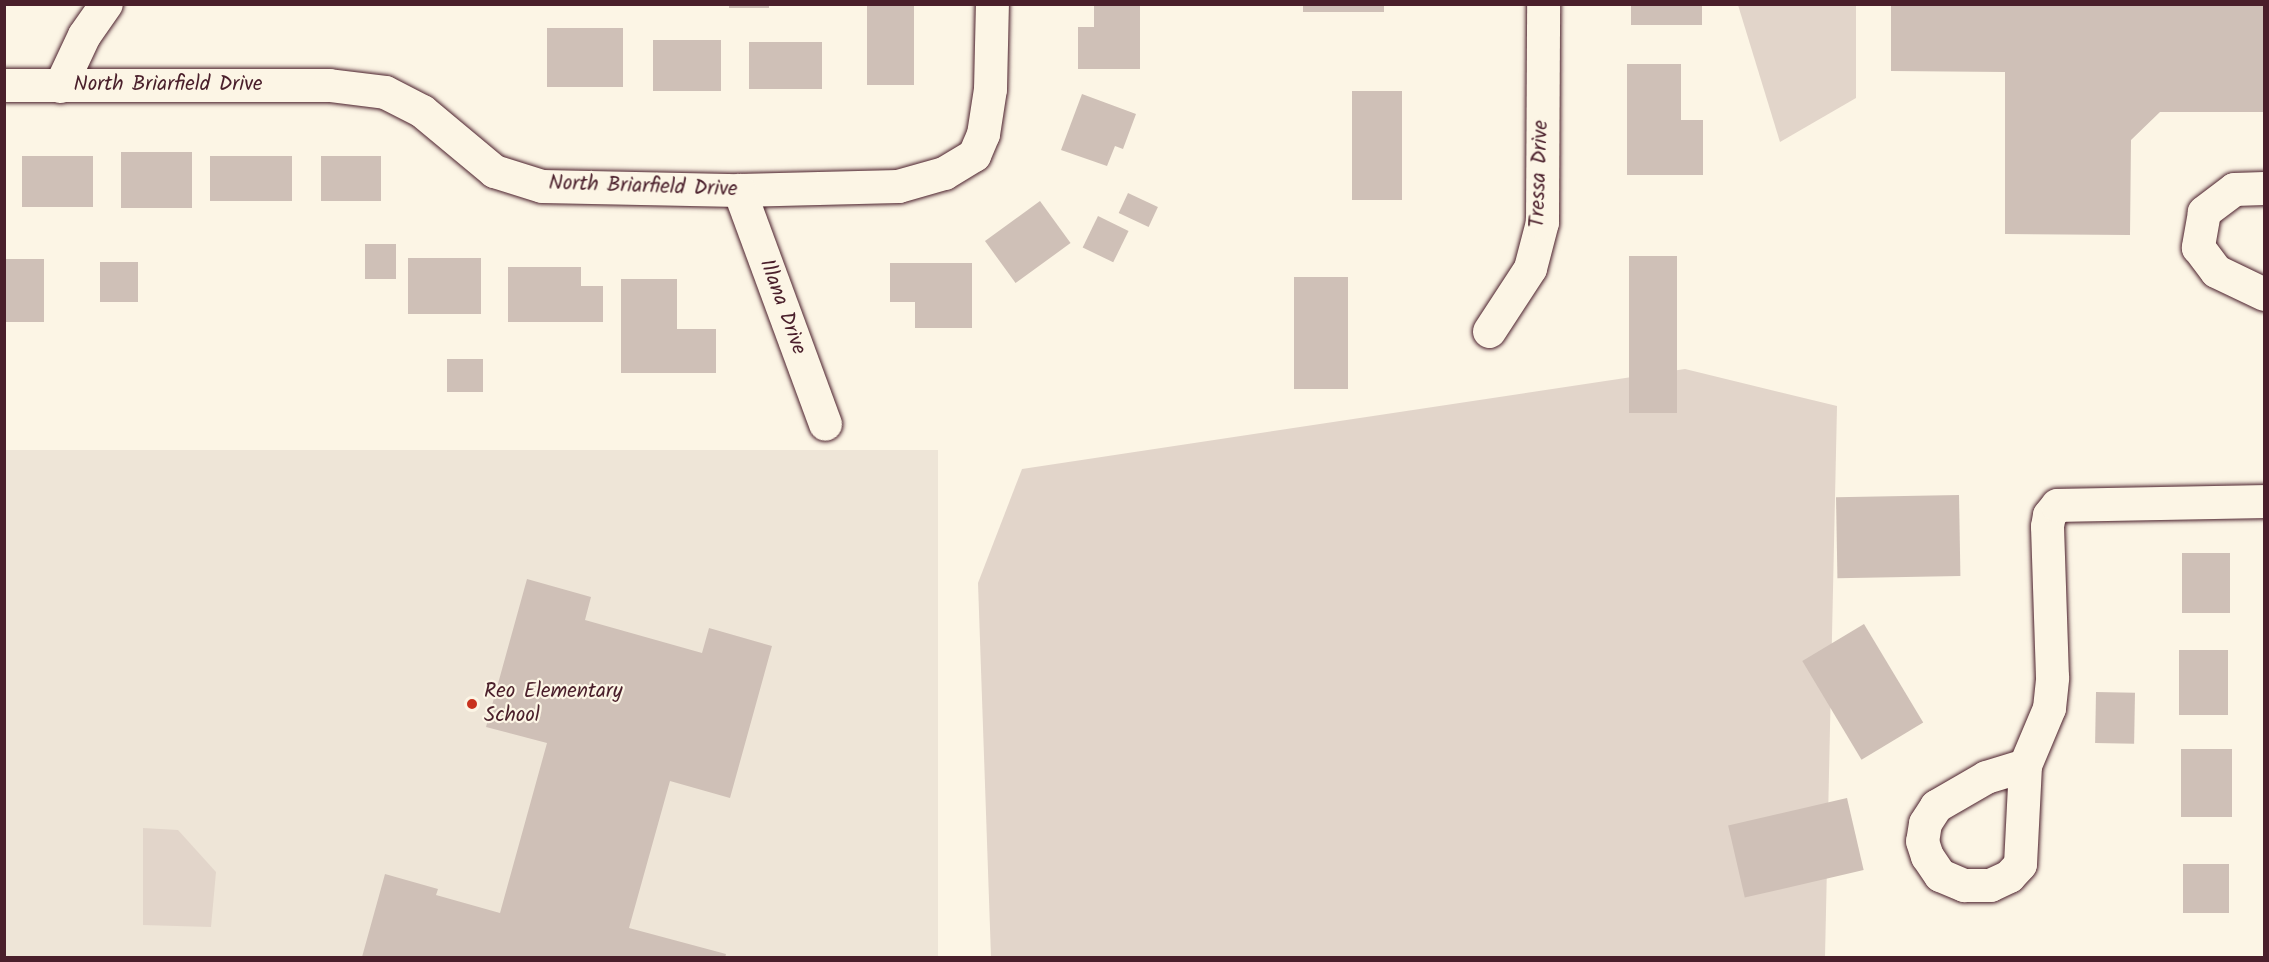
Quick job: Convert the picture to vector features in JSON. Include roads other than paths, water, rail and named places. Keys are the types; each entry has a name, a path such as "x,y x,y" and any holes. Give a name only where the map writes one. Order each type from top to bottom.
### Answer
{"street":[{"path":"60,86 84,35 106,4"},
{"name":"North Briarfield Drive","path":"4,85 329,85 385,92 422,111 494,171 542,186 739,190 898,186 944,173 974,155 983,134 990,89 992,4"},
{"name":"Tressa Drive","path":"1489,331 1530,268 1542,222 1543,4"},
{"path":"2265,188 2234,189 2204,212 2198,247 2216,271 2265,294"},
{"name":"Illana Drive","path":"739,190 825,424"},
{"path":"2025,765 2049,708 2052,677 2047,525 2049,515 2057,505 2265,501"}],"place":[{"name":"Reo Elementary School","path":"472,704"}]}
